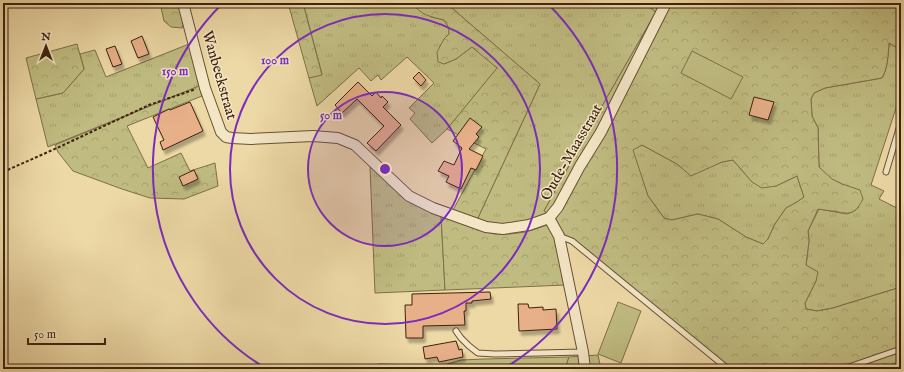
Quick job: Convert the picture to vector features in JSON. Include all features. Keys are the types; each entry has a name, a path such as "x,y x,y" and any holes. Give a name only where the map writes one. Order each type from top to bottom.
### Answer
{"street":[{"name":"Wanbeekstraat","path":"183,3 205,88 221,132 226,137 252,139 313,136 338,138 355,145 409,196 433,208 464,220 486,227 503,229 529,225 549,218"},
{"name":"Oude-Maasstraat","path":"585,369 583,352 559,236 549,218 558,206 601,132 666,3"}],"lane":[{"path":"886,172 901,122"},
{"path":"559,236 572,241 728,369"},
{"path":"456,331 469,346 478,353 583,352"},
{"path":"843,369 901,349"}],"path":[{"path":"3,172 150,105 205,88"}],"green space":[{"path":"160,3 180,3 184,21 182,28 171,27 164,21"},
{"path":"288,3 303,3 322,75 309,78"},
{"path":"303,3 414,3 415,7 431,17 444,20 449,28 449,34 444,39 444,64 456,59 472,47 498,68 447,129 432,143 410,119 415,113 409,108 434,83 407,57 381,80 378,75 371,81 359,68 317,106 309,78 322,74"},
{"path":"414,3 446,3 540,84 477,220 453,210 486,149 447,129 497,68 472,47 456,59 444,64 438,62 437,52 444,39 449,34 449,28 444,20 422,13"},
{"path":"446,3 644,3 656,12 544,211 551,215 512,224 494,224 477,220 540,84"},
{"path":"891,3 901,7 901,50 889,43 887,66 882,78 825,88 814,93 811,99 812,116 818,128 819,167 832,179 860,190 863,199 856,210 851,213 818,209 808,231 809,241 806,265 818,272 816,281 805,303 806,309 817,311 833,308 901,287 901,361 878,369 732,369 572,239 565,241 566,285 445,290 441,215 495,234 526,232 553,223 557,220 544,211 656,12 645,4","holes":["642,145 677,164 691,176 722,162 733,160 752,182 762,188 776,186 797,176 804,197 786,208 775,224 768,239 763,244 746,237 718,219 698,214 672,220 664,218 648,196 633,150"]},
{"path":"889,43 901,50 901,96 871,185 884,191 879,199 901,210 901,287 833,308 817,311 806,309 805,303 816,281 806,266 809,241 808,231 819,209 847,214 859,207 842,184 831,179 819,167 818,128 812,116 811,99 814,93 825,88 882,78 887,65"},
{"path":"77,44 84,69 63,93 36,99 26,58"},
{"path":"189,44 199,86 48,147 36,99 63,93 84,69 80,54 95,50 106,77"},
{"path":"692,51 743,77 731,99 681,73"},
{"path":"199,86 202,96 127,126 148,168 181,153 190,171 215,163 218,186 184,199 150,198 73,171 58,152 55,145"},
{"path":"642,145 677,164 691,175 722,162 733,160 752,182 776,186 797,176 804,197 786,208 775,224 768,239 763,244 746,237 718,219 698,214 672,220 664,218 648,196 632,150"},
{"path":"370,166 441,215 445,290 375,293"},
{"path":"618,302 641,311 621,363 598,354"},
{"path":"598,355 601,369 565,369 569,357"},
{"path":"569,357 565,369 379,369 378,364 444,365 461,360"}],"building":[{"path":"142,36 149,54 138,58 131,41"},
{"path":"115,46 122,64 113,67 106,49"},
{"path":"419,72 426,80 421,86 413,78"},
{"path":"358,82 372,96 376,92 381,98 382,96 388,102 383,107 401,125 376,151 367,143 384,126 357,99 342,113 335,105"},
{"path":"754,97 774,102 768,120 749,115"},
{"path":"190,102 203,131 163,150 160,142 164,140 153,117 169,109 170,110"},
{"path":"470,118 482,127 476,134 479,137 469,149 483,156 476,170 471,168 461,189 446,182 449,176 438,171 444,161 454,165 462,148 453,141"},
{"path":"194,170 198,179 183,186 179,177"},
{"path":"490,292 491,299 466,303 466,311 464,311 465,325 423,326 423,338 406,338 405,305 412,305 412,294"},
{"path":"518,304 528,304 529,308 543,307 543,310 556,309 557,329 519,331"},
{"path":"456,341 459,350 462,349 463,357 439,362 437,357 425,359 423,347"}]}
